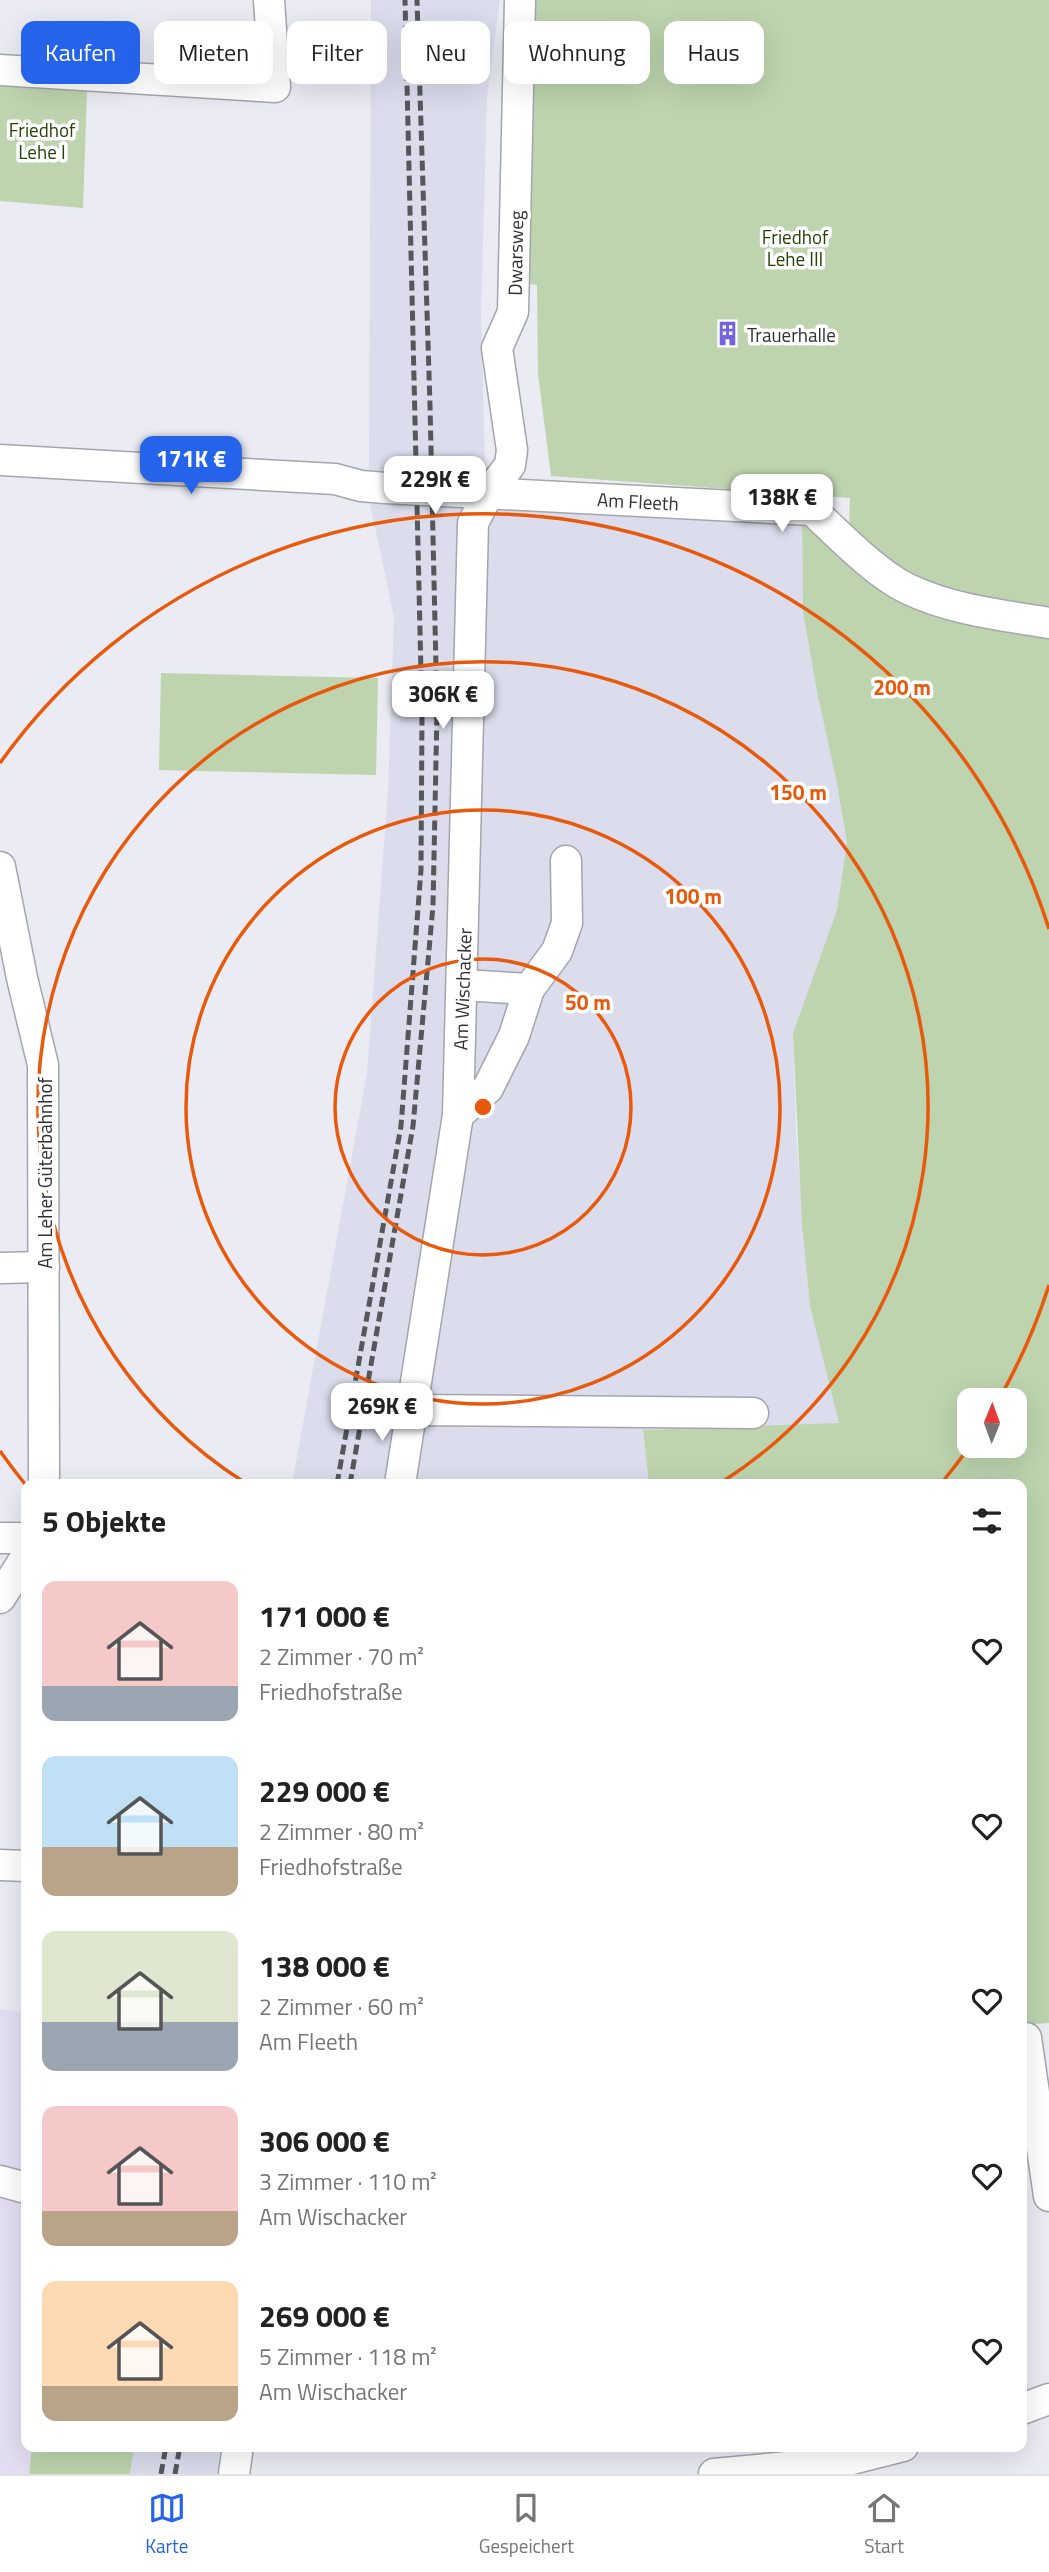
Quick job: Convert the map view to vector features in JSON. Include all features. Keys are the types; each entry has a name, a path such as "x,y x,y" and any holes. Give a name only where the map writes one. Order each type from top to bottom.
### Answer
{"street":[{"path":"0,70 275,87 269,0"},
{"name":"Dwarsweg","path":"488,494 510,465 512,450 497,348 513,312 520,0"},
{"name":"Am Fleeth","path":"0,460 335,480 361,486 488,494 812,510 865,558 906,588 965,610 1049,623"},
{"name":"Am Wischacker","path":"401,1479 458,1115 473,523 488,494"},
{"path":"458,1115 488,1088 514,1036 529,989 557,951 567,923 566,861"},
{"name":"Am Leher Güterbahnhof","path":"0,867 11,980 43,1065 44,1479"},
{"path":"462,985 529,989"},
{"path":"0,1268 44,1267"},
{"path":"413,1410 753,1413"},
{"path":"0,1538 21,1538"},
{"path":"0,1598 21,1565"},
{"path":"0,1865 21,1866"},
{"path":"1032,2037 1049,2196"},
{"path":"0,2180 21,2186"},
{"path":"1027,2407 1049,2399"},
{"path":"234,2474 237,2452"},
{"path":"714,2474 841,2468 886,2452"}],"shaded area":[{"path":"371,0 500,0 490,75 490,21 401,21 401,84 489,84 481,317 485,465 470,476 369,470 371,84 387,84 387,21 371,21"},
{"path":"369,498 802,517 803,612 847,842 837,910 793,1033 796,1133 810,1306 840,1424 643,1430 648,1479 293,1479 367,1073 388,790 394,617"},
{"path":"0,2009 21,2011 21,2452 31,2452 29,2474 0,2474"},
{"path":"133,2452 225,2452 221,2474 130,2474"}],"green space":[{"name":"Friedhof Lehe III","path":"531,0 1049,0 1049,616 921,586 849,529 850,498 551,476 538,374 537,285 529,284 530,84 650,84 650,21 531,21"},
{"name":"Friedhof Lehe I","path":"0,85 87,90 83,208 0,201"},
{"path":"802,517 857,562 1049,630 1049,2023 1027,2025 1027,1479 648,1479 643,1430 839,1423 810,1306 802,1224 793,1033 837,910 847,842 803,612"},
{"path":"161,673 378,678 376,775 159,770"},
{"path":"31,2452 133,2452 130,2474 29,2474"}],"railway":[{"path":"338,1479 401,1126 421,870 422,715 405,0"},
{"path":"351,1479 413,1126 433,906 437,711 417,0"},
{"path":"161,2474 165,2452"},
{"path":"175,2474 179,2452"}],"place":[{"name":"Trauerhalle","path":"727,334"}]}
